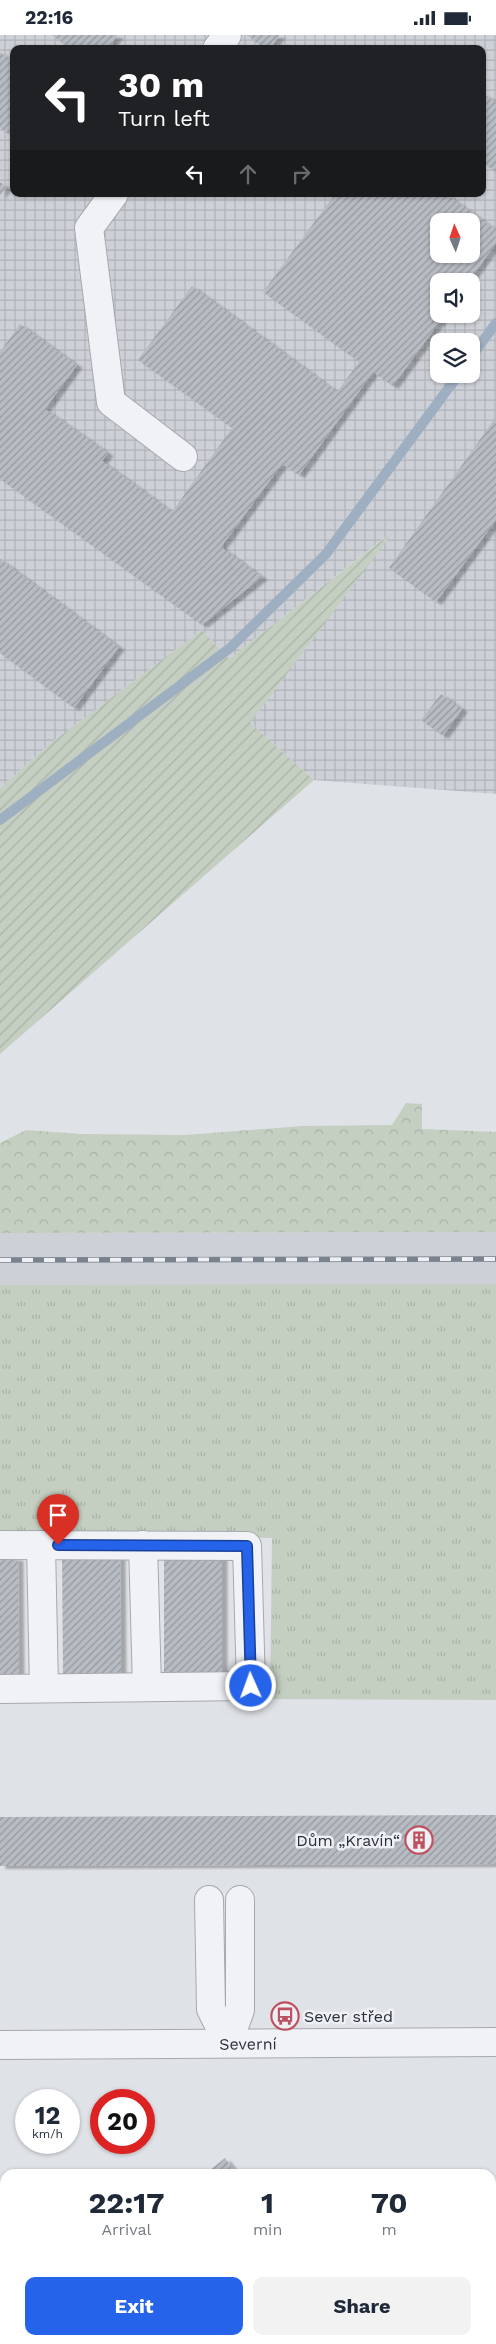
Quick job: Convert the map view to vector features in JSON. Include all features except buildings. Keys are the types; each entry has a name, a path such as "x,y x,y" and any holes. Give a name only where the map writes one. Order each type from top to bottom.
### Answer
{"street":[{"path":"112,197 89,228 111,402 184,457"},
{"path":"0,1545 247,1546 251,1686 0,1689"},
{"path":"41,1545 44,1688"},
{"path":"143,1545 147,1687"},
{"path":"209,1900 211,2009 228,2043"},
{"path":"228,2043 240,2010 240,1900"},
{"name":"Severní","path":"0,2045 496,2043"}],"shaded area":[{"path":"0,35 496,35 496,794 314,780 250,723 392,532 229,659 202,630 52,742 0,788"},
{"path":"496,1232 496,1286 0,1287 0,1233"}],"green space":[{"path":"394,531 250,723 314,780 0,1054 0,788 52,742 202,630 229,659"},
{"path":"406,1103 422,1104 422,1129 496,1132 496,1232 0,1233 0,1143 26,1130 81,1134 185,1135 302,1126 392,1125"},
{"path":"496,1284 496,1700 270,1699 272,1538 0,1533 0,1285"}],"waterway":[{"path":"480,345 496,323"},
{"path":"0,820 230,648 326,554 452,383"}],"railway":[{"path":"0,1260 496,1259"}],"place":[{"name":"Dům „Kravín“","path":"419,1840"},
{"name":"Sever střed","path":"285,2016"}],"route":[{"path":"58,1545 247,1546 251,1686"}]}
